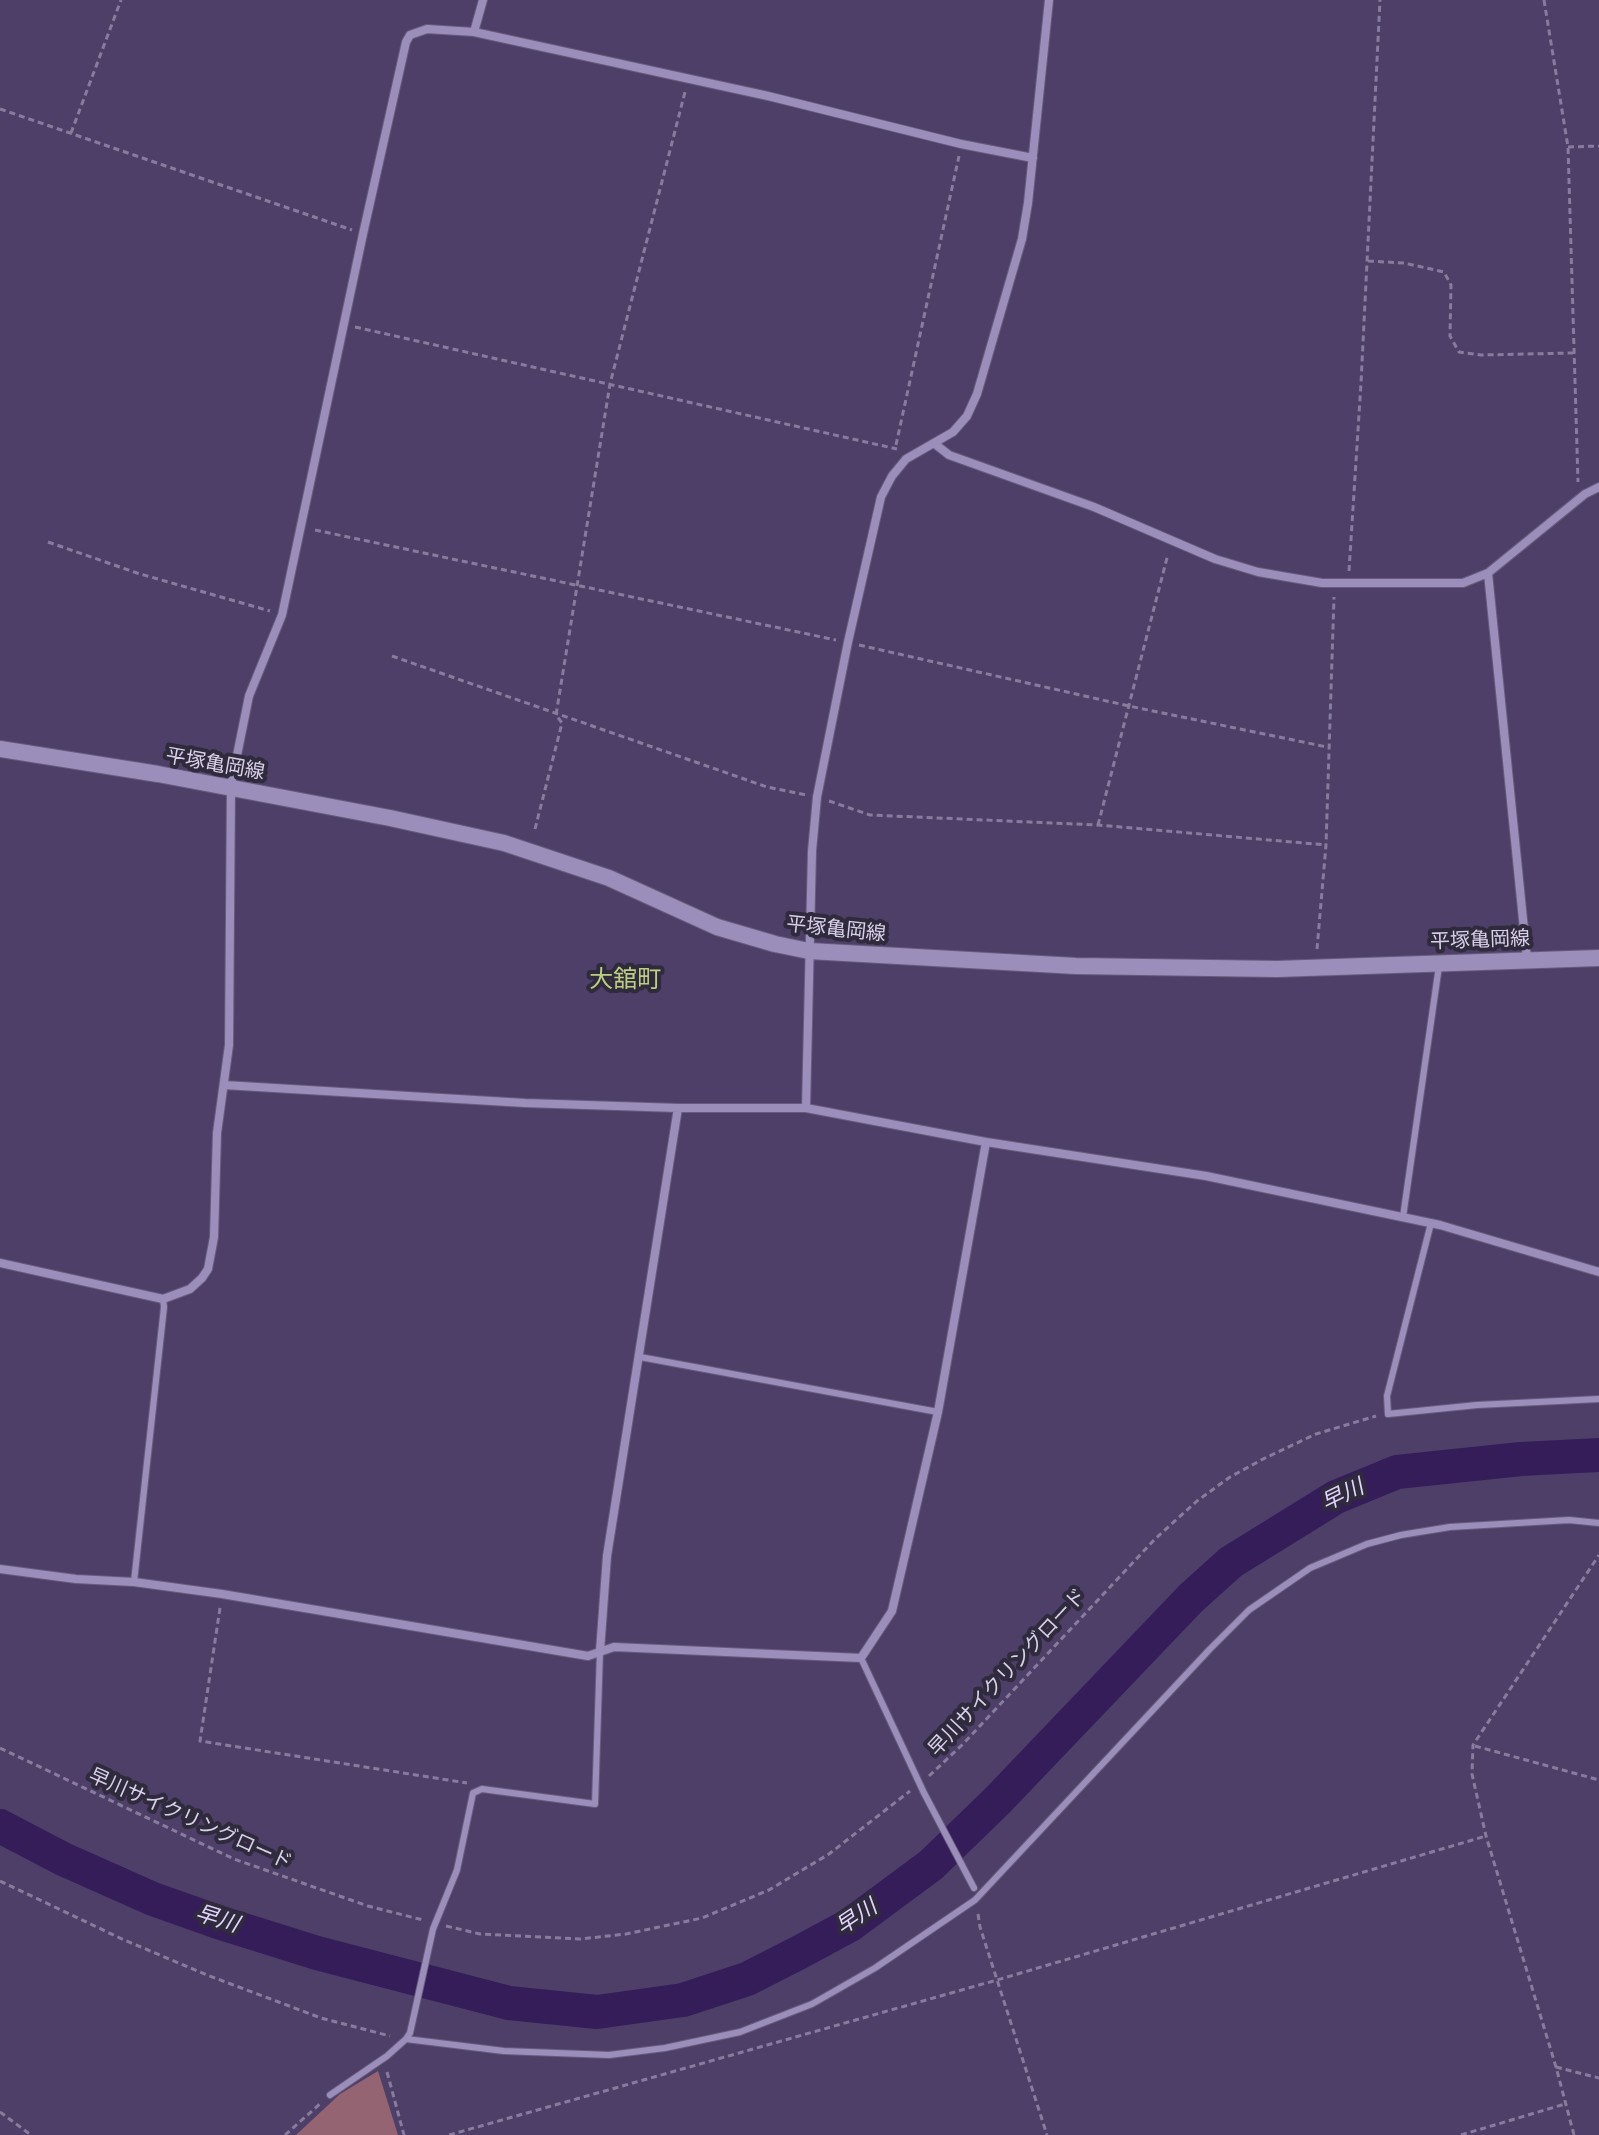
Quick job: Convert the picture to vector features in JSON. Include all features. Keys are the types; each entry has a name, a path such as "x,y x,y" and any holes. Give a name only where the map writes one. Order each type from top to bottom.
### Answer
{"main road":[{"name":"平塚亀岡線","path":"0,749 231,788 504,843 609,878 717,927 809,951 1076,966 1316,968 1599,958"}],"street":[{"path":"474,32 483,0"},
{"path":"806,1108 812,851 817,797 848,642 881,497 906,459 953,432 967,416 977,394 1022,239 1049,0"},
{"path":"0,1263 163,1299 190,1289 208,1269 214,1237 217,1133 229,1045 231,788 249,696 282,615 406,42 416,31 474,32 1033,158"},
{"path":"935,444 949,455 1094,507 1215,559 1258,572 1322,583 1463,583 1488,573 1585,494 1599,487"},
{"path":"1488,573 1527,959"},
{"path":"224,1085 389,1096 678,1108 806,1108 986,1142 1206,1176 1431,1223 1599,1272"},
{"path":"600,1651 607,1556 678,1108"},
{"path":"0,1569 222,1594 588,1656 614,1647 861,1658 892,1611 938,1412 986,1142"}],"lane":[{"path":"1403,1217 1440,963"},
{"path":"1431,1223 1387,1396 1388,1414 1477,1405 1599,1399"},
{"path":"134,1582 163,1299"},
{"path":"640,1357 938,1412"},
{"path":"408,2036 504,2051 609,2055 665,2048 740,2032 812,2004 875,1968 975,1900 1249,1610 1310,1568 1367,1544 1438,1529 1569,1520 1599,1523"},
{"path":"330,2095 387,2056 408,2036 434,1926 457,1870 473,1793 482,1789 595,1804 600,1651"},
{"path":"861,1658 924,1793 974,1888"}],"path":[{"path":"71,133 121,0"},
{"path":"1348,582 1380,0"},
{"path":"1544,0 1568,147 1578,485 1585,494"},
{"path":"535,829 562,723 556,715 610,384 688,79"},
{"path":"0,109 363,234"},
{"path":"896,447 961,144"},
{"path":"1568,147 1599,146"},
{"path":"1366,261 1404,263 1444,272 1451,285 1450,336 1459,352 1481,355 1573,353"},
{"path":"343,325 896,447 906,459"},
{"path":"300,526 1327,747"},
{"path":"1098,825 1172,539"},
{"path":"48,542 137,573 282,615"},
{"path":"1316,968 1326,845 1335,581"},
{"path":"392,656 767,787 817,797 870,815 1098,825 1326,845"},
{"name":"早川サイクリングロード","path":"0,1748 234,1859 434,1926 480,1934 580,1939 626,1934 702,1918 769,1890 817,1861 920,1784 963,1744 1145,1548 1197,1501 1230,1477 1316,1434 1388,1414"},
{"path":"1574,2135 1486,1836 1472,1774 1473,1745 1599,1555"},
{"path":"222,1594 200,1741 469,1784 482,1789"},
{"path":"1473,1745 1599,1780"},
{"path":"449,2135 997,1980 1486,1836"},
{"path":"0,1881 122,1939 264,1998 321,2018 408,2036"},
{"path":"975,1900 980,1927 1047,2135"},
{"path":"387,2056 387,2076 404,2135"},
{"path":"1556,2067 1599,2078"},
{"path":"285,2135 330,2095"},
{"path":"1461,2135 1565,2104"},
{"path":"0,2112 31,2135"}],"shaded area":[{"path":"378,2071 398,2135 296,2135 340,2094"}],"waterway":[{"name":"早川","path":"0,1826 63,1859 153,1899 218,1922 317,1953 509,2003 597,2012 683,2000 747,1979 850,1925 931,1865 998,1800 1191,1598 1231,1562 1336,1497 1397,1472 1521,1459 1599,1455"}],"district":[{"name":"大舘町","path":"625,981"}]}
